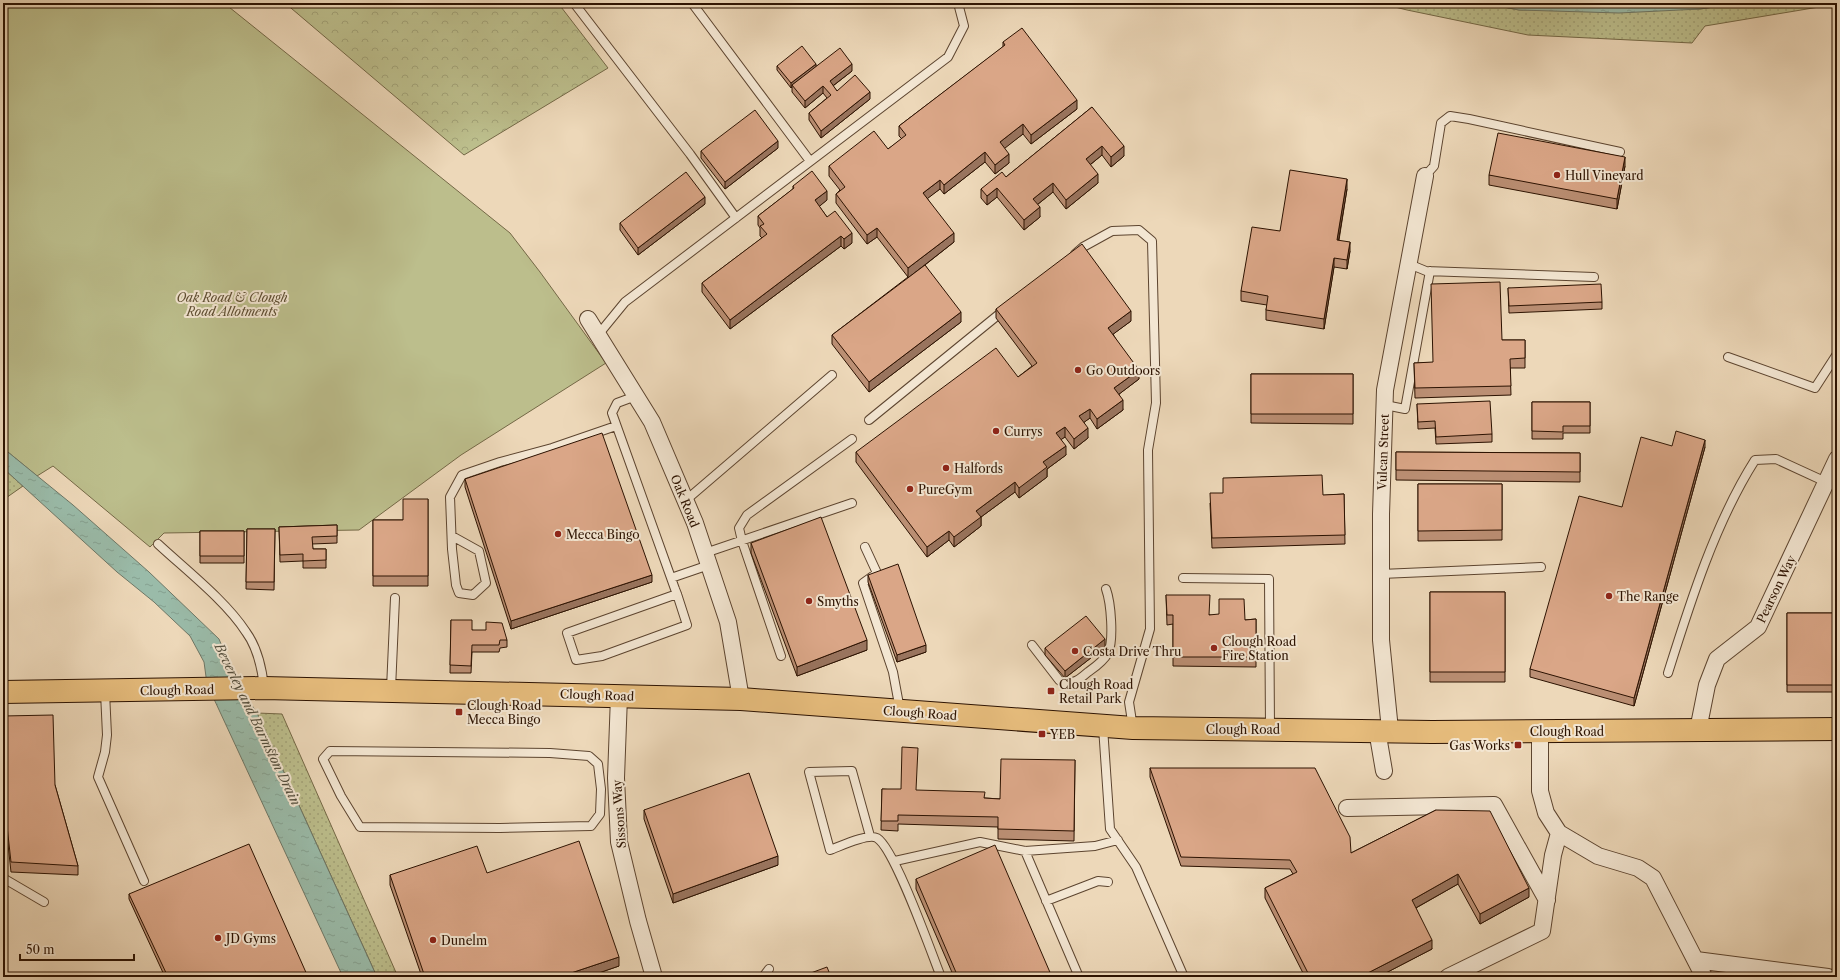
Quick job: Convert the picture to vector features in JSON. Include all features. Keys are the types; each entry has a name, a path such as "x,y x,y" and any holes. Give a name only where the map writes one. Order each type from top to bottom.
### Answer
{"main road":[{"name":"Clough Road","path":"3,692 257,688 742,699 1133,728 1384,730 1432,732 1837,729"}],"street":[{"name":"Vulcan Street","path":"1384,771 1381,574 1385,390 1410,264 1425,176"},
{"name":"Oak Road","path":"588,319 652,422 685,501 707,559 728,622 742,699"},
{"name":"Pearson Way","path":"1698,730 1707,685 1718,659 1758,626 1837,458"},
{"name":"Sissons Way","path":"619,696 617,791 619,842 638,921 654,977"},
{"path":"1540,731 1540,791 1546,812 1559,833 1598,856 1638,868 1653,878 1704,977"},
{"path":"1347,808 1494,805 1547,900"},
{"path":"1448,977 1542,931 1553,855 1559,833"},
{"path":"1696,960 1828,977"}],"lane":[{"path":"574,3 690,154 736,218"},
{"path":"692,3 810,161"},
{"path":"598,335 625,302 948,57 964,26 958,3"},
{"path":"1425,176 1434,166 1441,123 1450,116 1469,118 1620,152"},
{"path":"1070,257 1083,247 1112,231 1139,230 1152,241 1156,403 1148,450 1150,629 1129,702 1133,728"},
{"path":"1410,264 1426,271 1594,277"},
{"path":"1385,405 1405,409 1430,271"},
{"path":"869,420 1010,306"},
{"path":"1728,357 1815,388 1837,354"},
{"path":"685,501 832,375"},
{"path":"636,396 617,403 612,413 677,594 687,625 602,656 576,660 567,633 677,594"},
{"path":"452,536 479,551 486,583 473,594 459,593 456,585 452,536 450,497 462,475 500,462 552,448 616,426"},
{"path":"781,656 742,541 740,528 747,516 852,439"},
{"path":"1668,674 1687,613 1720,528 1741,483 1755,460 1776,459 1826,482"},
{"path":"671,578 742,541 852,503"},
{"path":"158,544 231,612 247,633 262,669 257,688"},
{"path":"866,547 877,573 863,583 892,672 900,711"},
{"path":"1381,574 1541,567"},
{"path":"1183,578 1269,578 1270,729"},
{"path":"1032,645 1059,680 1063,683 1076,682 1101,662 1108,653 1111,642 1109,598 1106,589"},
{"path":"391,690 395,598"},
{"path":"105,691 107,734 106,752 98,777 144,881"},
{"path":"1103,726 1110,829 1136,867 1184,977"},
{"path":"330,752 580,754 589,756 598,764 601,789 600,814 591,826 500,828 360,827 341,796 323,760 330,752"},
{"path":"870,836 852,771 809,772 830,850 870,836 878,838 895,861 941,977"},
{"path":"601,789 617,791"},
{"path":"895,861 980,842 1025,851 1095,846 1118,840"},
{"path":"1025,851 1079,977"},
{"path":"3,878 44,902"},
{"path":"1046,901 1098,881 1108,882"},
{"path":"763,977 769,969"}],"green space":[{"name":"Oak Road & Clough Road Allotments","path":"3,3 224,3 510,233 606,363 461,455 359,530 164,533 150,547 53,466 37,476 3,448"},
{"path":"285,3 558,3 608,68 464,155"},
{"path":"1379,3 1483,3 1519,10 1700,9 1741,3 1837,4 1705,26 1692,43 1528,35"},
{"path":"3,468 23,486 3,500"},
{"path":"257,713 282,714 398,977 377,977"}],"water":[{"path":"1483,3 1741,3 1700,9 1619,13 1519,10"},
{"name":"Beverley and Barmston Drain","path":"3,448 73,505 149,572 219,639 228,661 231,674 257,713 377,977 343,977 207,684 204,662 190,636 154,602 117,572 3,468"}],"building":[{"path":"1022,28 1077,100 1031,135 1023,124 1000,142 1009,154 995,165 985,152 944,185 940,180 923,193 954,233 908,268 877,228 867,235 836,194 845,187 829,166 874,131 888,149 906,135 899,126 1005,45 1003,42"},
{"path":"802,46 816,64 791,83 777,66"},
{"path":"840,48 852,64 830,81 837,91 855,75 870,92 821,131 809,113 831,95 823,86 805,101 792,85"},
{"path":"1092,107 1124,146 1111,157 1102,146 1086,159 1098,174 1066,200 1053,183 1033,199 1040,207 1024,220 997,188 987,196 981,189 1002,172 1006,177"},
{"path":"755,110 778,141 725,182 701,151"},
{"name":"Hull Vineyard","path":"1498,133 1625,157 1617,199 1489,175"},
{"path":"1290,170 1347,179 1337,240 1350,242 1347,260 1334,258 1324,319 1266,310 1268,296 1241,291 1252,227 1280,231"},
{"path":"812,171 827,191 815,200 827,217 835,211 852,233 844,239 841,236 730,320 702,283 767,234 760,226 764,224 758,216 794,188 793,186"},
{"path":"686,172 705,197 638,248 620,223"},
{"path":"1082,244 1131,311 1108,328 1139,370 1114,388 1123,400 1097,419 1090,409 1079,416 1088,428 1074,439 1065,427 1056,433 1066,446 1043,462 1047,467 1019,488 1015,482 976,511 981,517 954,537 949,531 927,547 856,452 996,348 1018,377 1037,363 996,309"},
{"path":"925,265 961,312 869,382 832,335"},
{"path":"1500,282 1502,340 1525,340 1525,358 1510,359 1511,386 1415,388 1414,363 1433,362 1431,284"},
{"path":"1601,284 1602,302 1509,306 1508,288"},
{"path":"1251,374 1353,374 1353,414 1251,414"},
{"path":"1490,401 1492,434 1436,437 1435,421 1418,422 1417,404"},
{"path":"1532,402 1590,402 1590,426 1563,426 1563,432 1532,431"},
{"name":"The Range","path":"1676,431 1705,440 1634,698 1530,669 1579,496 1622,507 1641,437 1672,446"},
{"name":"Mecca Bingo","path":"602,433 652,575 511,621 465,479"},
{"path":"1396,452 1580,453 1580,472 1396,470"},
{"path":"1322,475 1323,495 1344,494 1345,535 1212,538 1210,493 1223,493 1223,478"},
{"path":"1418,484 1502,484 1502,530 1418,531"},
{"path":"403,499 428,499 428,576 373,576 373,520 403,520"},
{"name":"Smyths","path":"821,517 867,640 797,667 751,543"},
{"path":"337,525 337,536 312,537 313,549 326,549 326,560 303,561 303,554 280,555 279,527"},
{"path":"247,529 275,529 274,582 246,582"},
{"path":"200,531 244,531 244,556 200,556"},
{"path":"898,564 926,645 897,655 868,575"},
{"path":"1430,592 1505,592 1505,672 1430,672"},
{"name":"Clough Road Fire Station","path":"1166,595 1210,595 1209,615 1219,614 1219,599 1244,599 1245,620 1256,619 1256,657 1173,657 1173,615 1167,615"},
{"path":"1787,613 1837,613 1837,685 1787,685"},
{"name":"Costa Drive Thru","path":"1086,616 1105,639 1065,671 1045,648"},
{"path":"451,620 472,620 472,630 486,630 486,622 502,623 507,640 500,640 499,645 472,645 471,666 450,665"},
{"path":"53,715 55,785 78,866 11,862 5,808 3,808 3,716"},
{"path":"902,747 918,748 916,790 985,792 984,798 1000,799 1001,759 1075,760 1074,831 998,829 998,817 898,815 898,821 881,821 882,789 901,789"},
{"path":"1150,768 1315,768 1350,837 1351,853 1436,810 1490,811 1529,888 1480,914 1458,874 1412,900 1432,940 1360,977 1310,977 1265,888 1297,872 1290,860 1181,857"},
{"path":"749,773 778,856 673,894 644,810"},
{"path":"579,841 619,957 559,977 425,977 390,875 477,846 487,873"},
{"name":"JD Gyms","path":"249,844 308,977 168,977 129,894"},
{"path":"995,845 1052,977 958,977 916,879"},
{"path":"827,967 831,977 800,977"}],"place":[{"name":"Hull Vineyard","path":"1557,175"},
{"name":"Go Outdoors","path":"1078,370"},
{"name":"Currys","path":"996,431"},
{"name":"Halfords","path":"946,468"},
{"name":"PureGym","path":"910,489"},
{"name":"Mecca Bingo","path":"558,534"},
{"name":"The Range","path":"1609,596"},
{"name":"Smyths","path":"809,601"},
{"name":"Clough Road Fire Station","path":"1214,648"},
{"name":"Costa Drive Thru","path":"1075,651"},
{"name":"Clough Road Retail Park","path":"1051,691"},
{"name":"Clough Road Mecca Bingo","path":"459,712"},
{"name":"YEB","path":"1042,734"},
{"name":"Gas Works","path":"1518,745"},
{"name":"JD Gyms","path":"218,938"},
{"name":"Dunelm","path":"433,940"}]}
